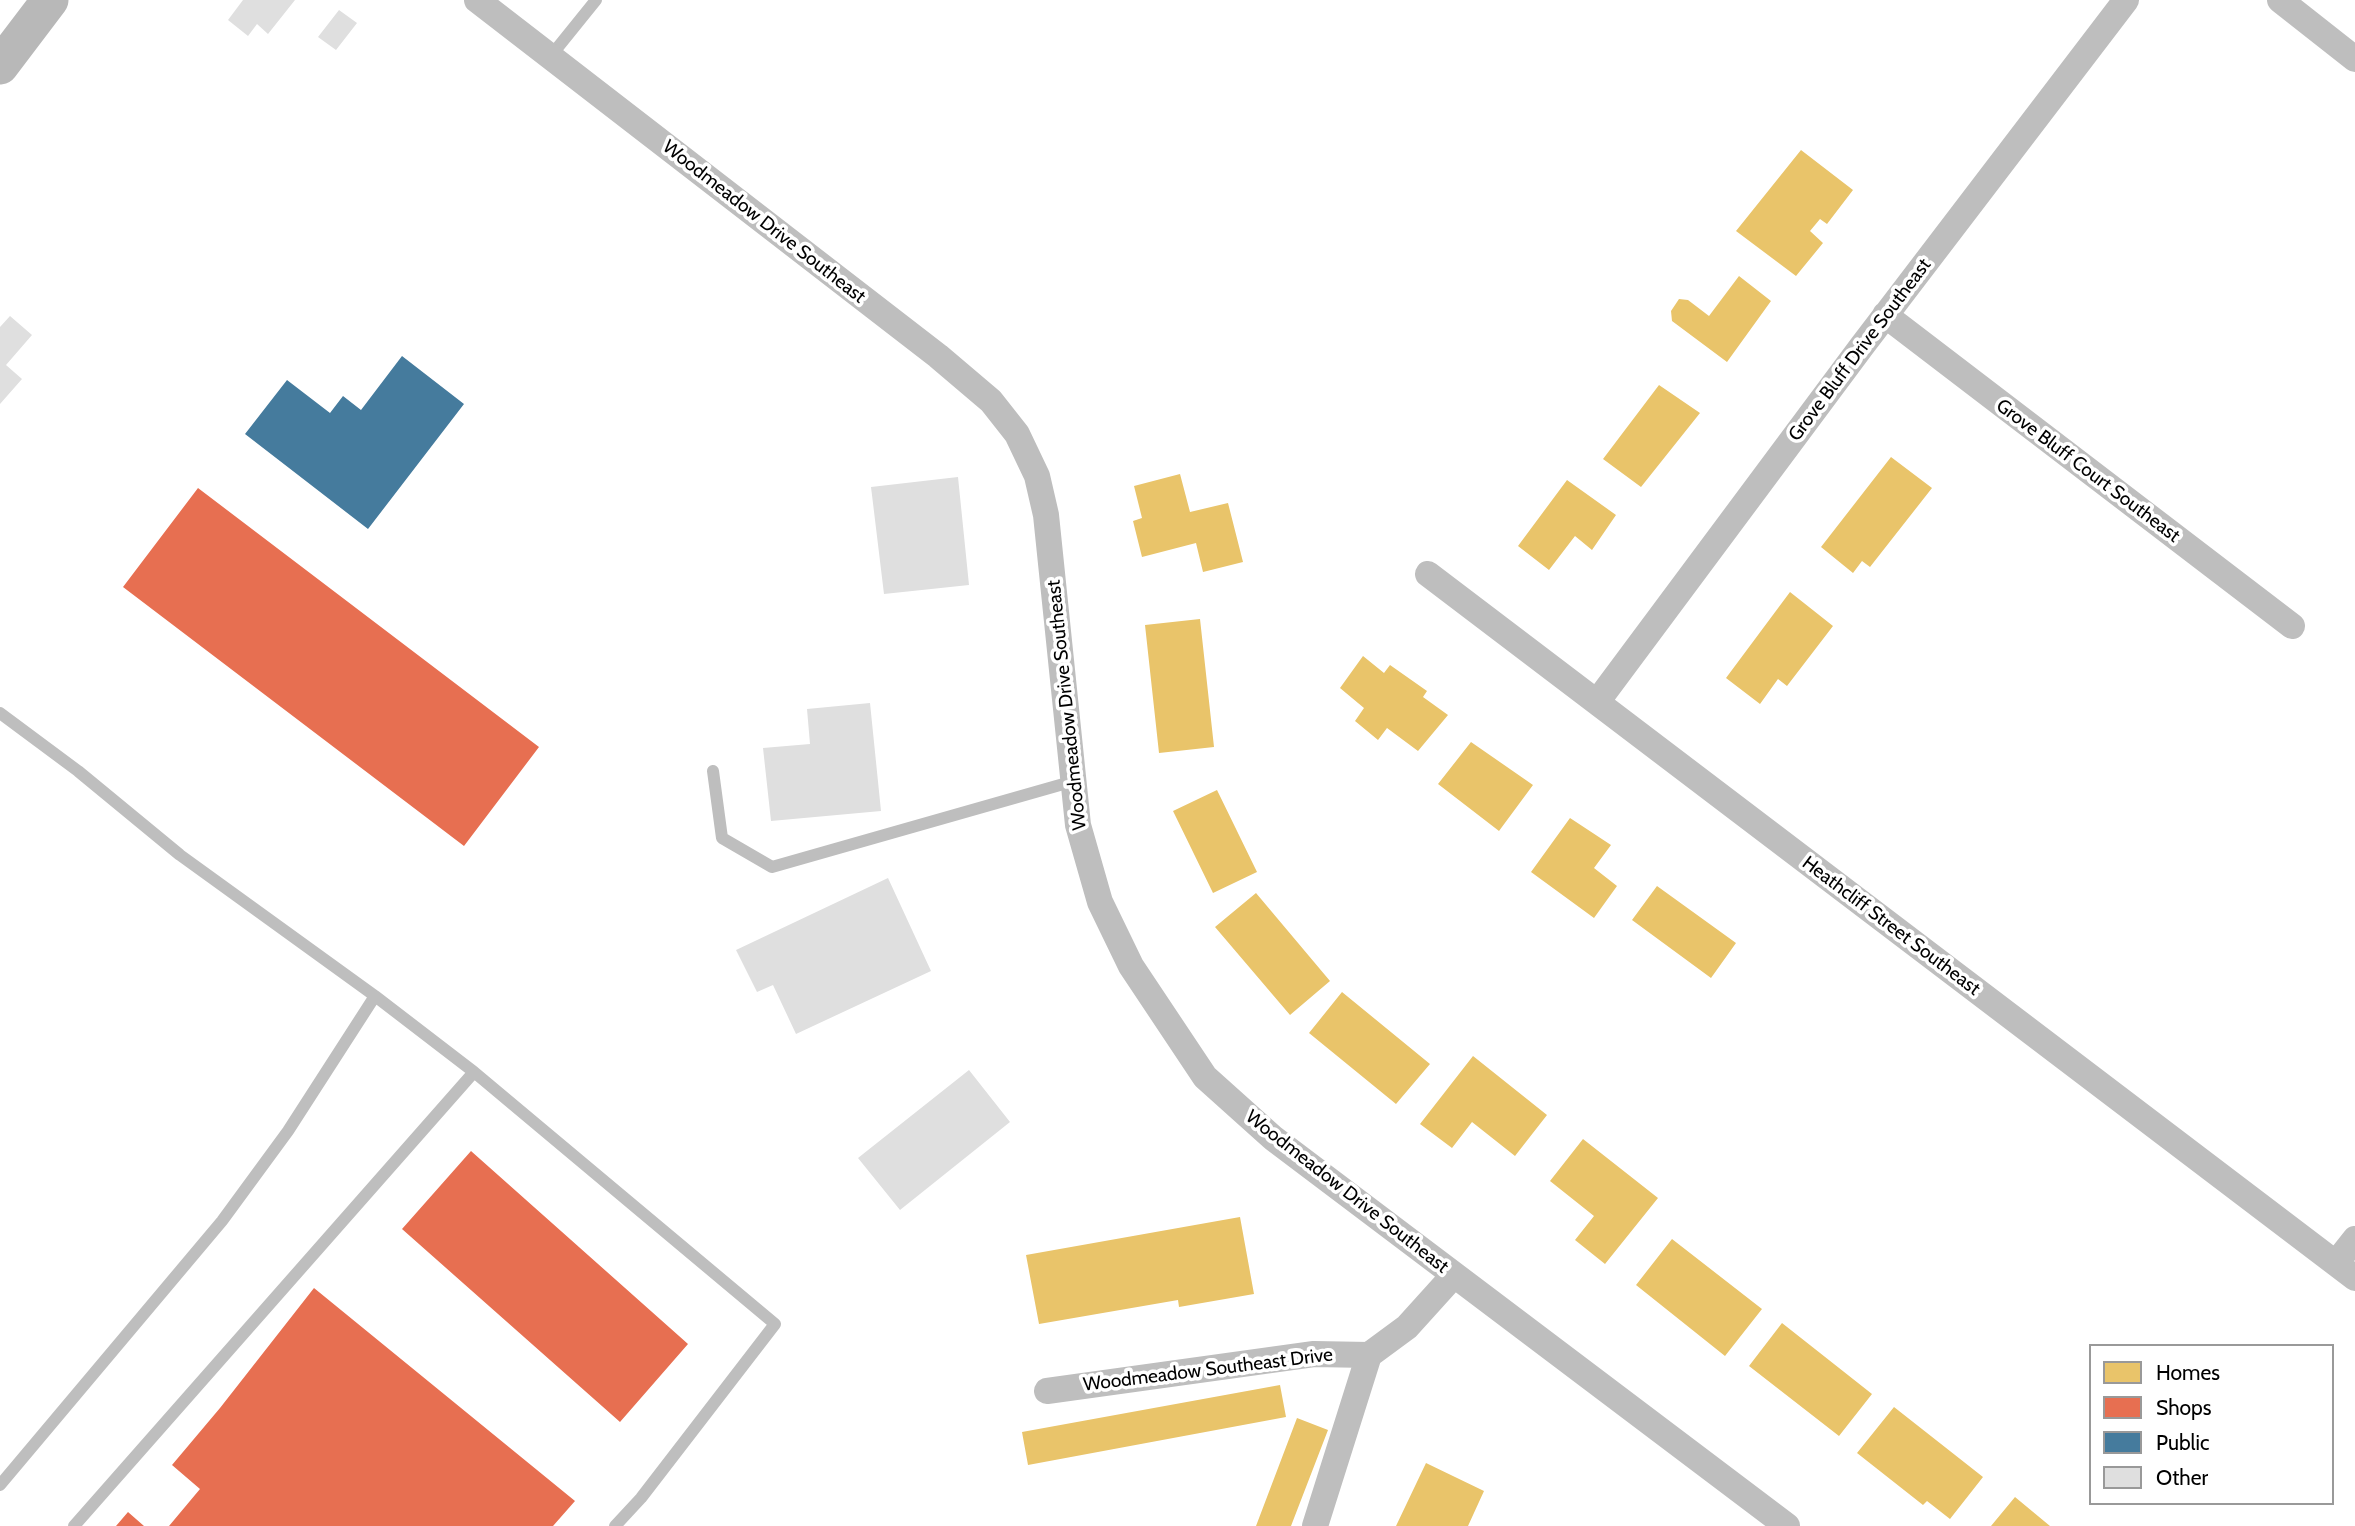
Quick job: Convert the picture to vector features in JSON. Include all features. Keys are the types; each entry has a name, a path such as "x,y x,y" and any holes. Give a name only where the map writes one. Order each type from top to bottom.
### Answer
{"main road":[{"path":"0,66 50,0"}],"street":[{"name":"Woodmeadow Drive Southeast","path":"477,0 938,356 991,401 1017,434 1037,475 1046,515 1078,825 1100,902 1131,965 1205,1077 1273,1138 1787,1526"},
{"name":"Grove Bluff Drive Southeast","path":"1597,702 1885,315 2126,0"},
{"path":"2280,0 2355,59"},
{"name":"Grove Bluff Court Southeast","path":"1885,315 2291,626"},
{"name":"Heathcliff Street Southeast","path":"1428,574 2345,1270"},
{"path":"2345,1270 2355,1240"},
{"path":"1315,1526 1369,1354 1407,1327 1454,1275"},
{"name":"Woodmeadow Southeast Drive","path":"1047,1391 1314,1354 1369,1354"}],"lane":[{"path":"551,57 596,0"},
{"path":"0,713 78,771 180,855 375,996 474,1072 775,1324 641,1498 615,1526"},
{"path":"713,771 722,838 772,867 1074,781"},
{"path":"0,1485 222,1221 288,1131 375,996"},
{"path":"74,1526 474,1072"}],"building: Homes":[{"path":"1801,150 1853,190 1827,224 1820,219 1810,231 1823,243 1796,276 1736,231"},
{"path":"1739,276 1771,301 1727,362 1672,321 1671,311 1679,299 1688,300 1709,316"},
{"path":"1659,385 1700,413 1641,487 1603,459"},
{"path":"1891,457 1932,488 1870,567 1862,561 1853,573 1821,547"},
{"path":"1180,474 1190,512 1228,503 1243,562 1203,572 1196,543 1142,557 1133,521 1142,518 1134,486"},
{"path":"1567,480 1616,515 1592,550 1575,536 1549,570 1518,546"},
{"path":"1790,592 1833,626 1787,686 1778,679 1760,704 1726,678"},
{"path":"1200,619 1214,747 1159,753 1145,625"},
{"path":"1363,656 1384,673 1390,665 1427,691 1423,697 1448,715 1418,751 1387,728 1378,740 1355,721 1364,708 1340,688"},
{"path":"1471,742 1533,785 1499,831 1438,784"},
{"path":"1217,790 1257,872 1213,893 1173,811"},
{"path":"1570,818 1611,845 1594,868 1617,886 1594,918 1531,872"},
{"path":"1657,886 1736,943 1711,978 1632,920"},
{"path":"1256,893 1330,981 1290,1015 1215,927"},
{"path":"1342,992 1430,1064 1396,1104 1309,1033"},
{"path":"1473,1056 1547,1115 1515,1156 1472,1122 1452,1148 1420,1124"},
{"path":"1583,1139 1658,1198 1605,1264 1575,1240 1594,1216 1550,1181"},
{"path":"1240,1217 1254,1294 1179,1307 1178,1300 1039,1324 1026,1255"},
{"path":"1672,1239 1762,1309 1725,1356 1636,1285"},
{"path":"1782,1323 1872,1394 1839,1436 1749,1366"},
{"path":"1280,1385 1286,1417 1028,1465 1022,1432"},
{"path":"1894,1407 1983,1477 1950,1519 1927,1501 1923,1505 1857,1453"},
{"path":"1297,1418 1328,1430 1291,1526 1256,1526"},
{"path":"1426,1463 1484,1491 1468,1526 1396,1526"},
{"path":"2015,1497 2050,1526 1991,1526"}],"building: Shops":[{"path":"198,488 539,747 464,846 123,587"},
{"path":"471,1151 688,1344 620,1422 402,1229"},
{"path":"314,1288 575,1501 553,1526 169,1526 200,1489 172,1465"},
{"path":"128,1512 144,1526 116,1526"}],"building: Public":[{"path":"402,356 464,404 368,529 245,434 287,380 330,413 343,396 361,410"}],"building: Other":[{"path":"243,0 295,0 268,34 257,24 248,36 228,20"},
{"path":"339,10 357,23 336,50 318,37"},
{"path":"10,316 32,335 6,365 22,379 0,404 0,327"},
{"path":"958,477 969,585 884,594 871,487"},
{"path":"870,703 881,811 771,821 763,748 810,744 807,709"},
{"path":"888,878 931,971 796,1034 773,985 757,992 736,950"},
{"path":"969,1070 1010,1122 900,1210 858,1158"}]}
